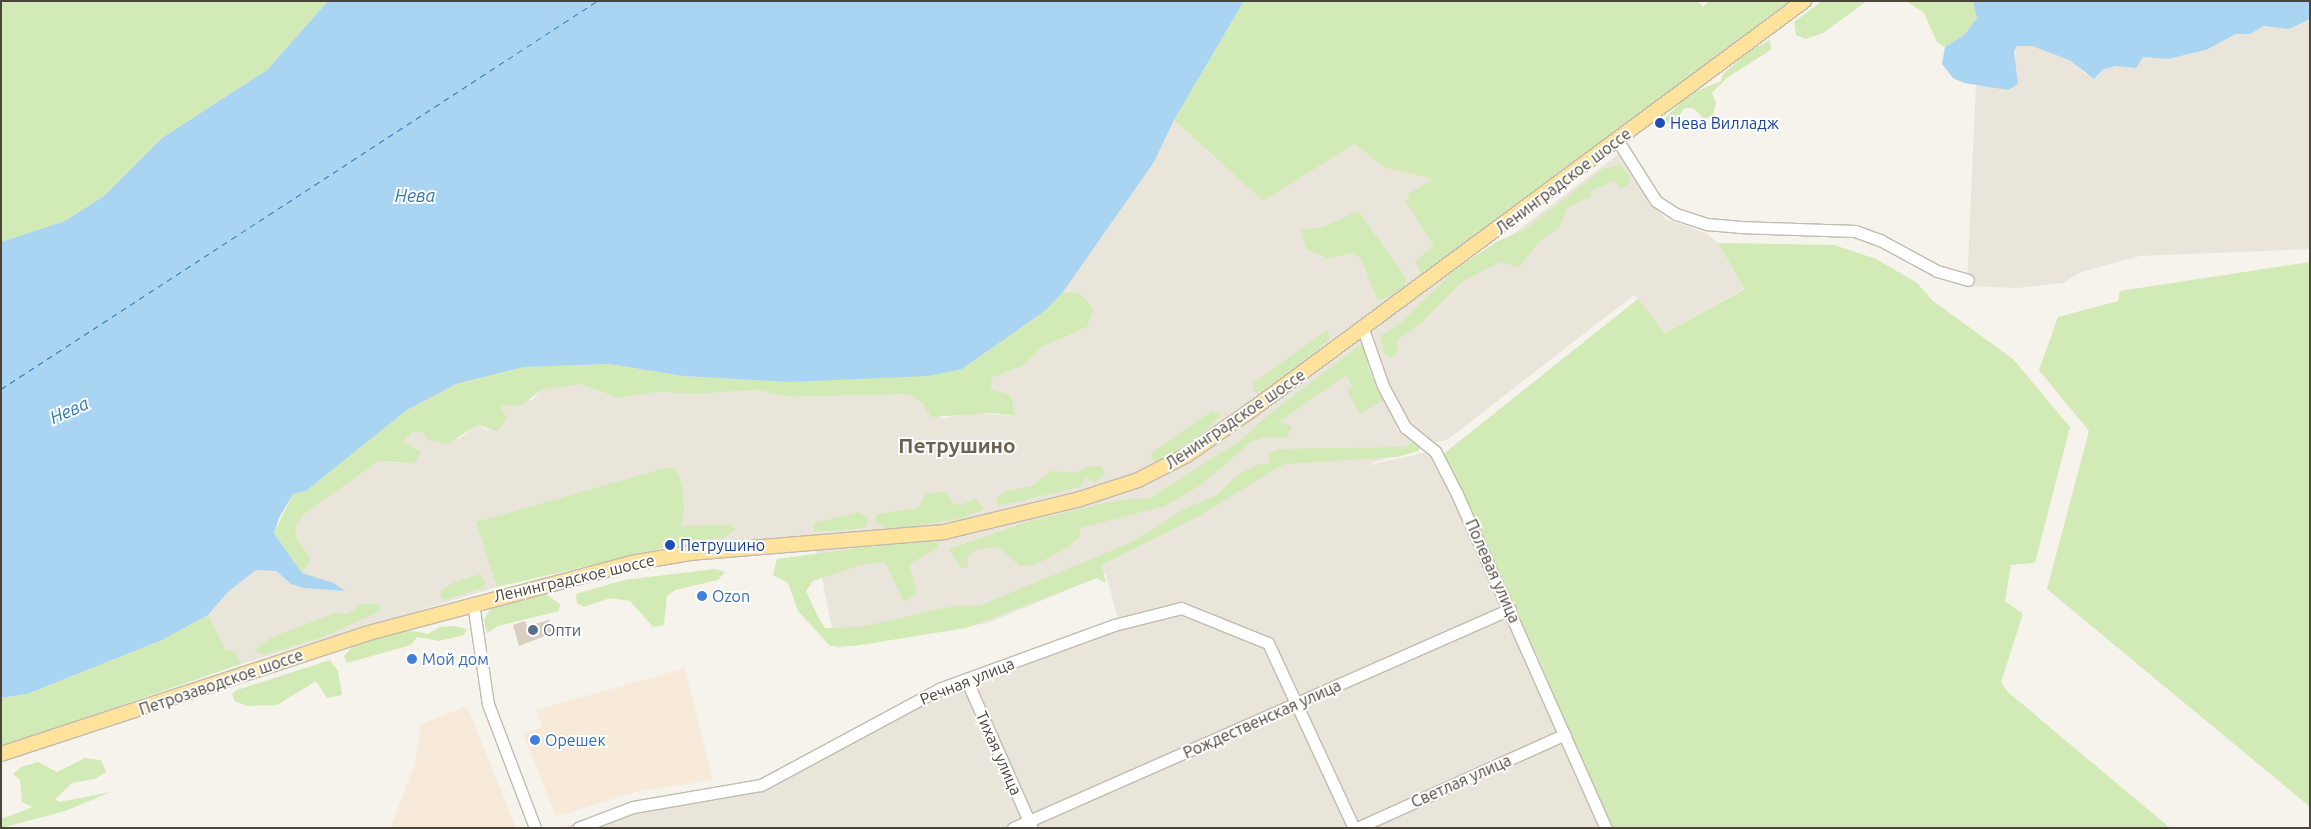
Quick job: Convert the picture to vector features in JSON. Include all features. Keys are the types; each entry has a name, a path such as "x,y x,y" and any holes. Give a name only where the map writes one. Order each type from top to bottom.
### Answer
{"main road":[{"name":"Ленинградское шоссе","path":"442,612 669,556 944,532 1110,491 1187,455 1363,329 1804,1"},
{"name":"Петрозаводское шоссе","path":"1,754 442,612"}],"street":[{"path":"1618,141 1656,201 1676,214 1731,226 1855,231 1880,240 1937,271 1968,280"},
{"name":"Полевая улица","path":"1363,329 1383,386 1405,427 1435,451 1510,610 1606,828"},
{"path":"473,603 488,704 535,828"},
{"name":"Речная улица","path":"578,828 633,807 761,785 939,689 1114,626 1181,608 1268,643 1299,704 1356,828"},
{"name":"Рождественская улица","path":"1013,828 1030,824 1510,610"},
{"name":"Тихая улица","path":"966,679 1030,824"},
{"name":"Светлая улица","path":"1356,828 1565,734"}],"shaded area":[{"path":"2310,19 2310,249 2140,256 2081,272 2063,283 2017,288 1967,286 1976,84 2008,90 2017,46 2032,46 2069,60 2086,75 2116,66 2136,67 2143,57 2169,59 2206,50 2236,34 2250,34 2264,26 2289,29"},
{"path":"1174,120 1263,201 1355,144 1383,167 1434,179 1408,194 1409,198 1405,202 1456,277 1620,153 1650,203 1666,219 1706,233 1718,243 1745,288 1665,333 1634,295 1447,440 1418,446 1366,466 1427,452 1436,460 1599,828 562,828 630,803 758,779 887,712 1118,619 1106,574 988,623 836,648 814,539 685,546 665,469 477,522 497,587 241,664 235,651 226,652 208,615 229,591 256,570 276,571 291,584 344,591 334,583 302,573 311,559 297,539 295,527 303,515 379,461 401,463 402,442 412,432 459,439 478,425 488,431 500,406 533,400 541,390 580,384 619,398 658,392 694,394 757,390 790,397 909,394 942,419 968,413 1015,416 1011,395 991,389 992,378 1024,365 1042,347 1087,327 1080,294 1063,292 1154,162"},
{"path":"685,668 713,780 635,792 556,817 523,733 542,727 536,710"},
{"path":"467,706 516,828 390,828 415,763 421,724"}],"green space":[{"path":"1,1 328,1 267,70 162,138 104,196 65,221 1,242"},
{"path":"1244,1 1698,1 1703,7 1710,1 1791,1 1444,261 1442,258 1421,274 1415,261 1434,246 1405,201 1409,198 1408,194 1433,179 1383,167 1355,144 1263,201 1174,120"},
{"path":"1822,1 1867,1 1823,33 1806,39 1796,35 1794,22"},
{"path":"1906,1 1973,1 1977,18 1964,35 1945,47 1937,42 1924,13"},
{"path":"1770,40 1771,50 1728,77 1712,93 1716,103 1713,115 1704,119 1693,108 1685,108 1672,125 1666,122 1666,117 1690,94 1721,81 1723,74 1748,52"},
{"path":"1620,165 1630,176 1628,185 1621,188 1614,181 1591,191 1591,196 1566,209 1559,228 1540,241 1519,267 1500,262 1463,281 1418,326 1397,340 1397,354 1390,358 1384,352 1380,336 1399,324 1456,269 1496,242 1524,230 1603,169"},
{"path":"1358,211 1406,278 1404,289 1381,300 1377,299 1361,259 1354,253 1327,258 1306,249 1301,230 1323,227"},
{"path":"1718,243 1834,245 1876,259 1917,283 1933,301 2013,359 2070,427 2035,563 2011,565 2005,601 2023,614 2001,682 2008,692 2170,828 1611,828 1540,662 1442,455 1638,299 1665,333 1745,289"},
{"path":"2310,262 2310,807 2047,589 2089,431 2039,370 2058,317 2118,301 2120,291"},
{"path":"1063,292 1080,294 1094,309 1087,327 1042,347 1024,365 992,378 991,389 1011,395 1015,416 994,413 931,417 923,404 909,394 790,397 757,390 694,394 658,392 619,398 580,384 541,390 522,405 500,406 507,418 497,431 478,425 447,444 428,440 423,433 412,432 403,442 421,452 414,463 379,461 303,515 295,527 297,539 311,559 302,573 274,533 293,494 306,491 407,410 456,384 524,367 609,364 683,376 788,382 962,369 1046,310"},
{"path":"1327,330 1330,338 1316,351 1268,388 1257,393 1254,391 1253,383"},
{"path":"1363,343 1370,374 1384,399 1360,414 1347,391 1352,386 1346,375 1279,422 1292,427 1286,438 1264,437 1251,442 1201,485 1165,506 1080,528 1079,538 1068,547 1035,565 1020,566 998,547 978,549 968,555 968,568 961,568 949,549 1030,521 1119,500 1150,498 1241,440 1269,414"},
{"path":"1212,411 1222,414 1200,435 1159,462 1152,460 1151,453"},
{"path":"1416,441 1422,446 1418,451 1397,457 1284,464 1197,517 1101,565 1106,583 1097,578 966,628 854,646 830,646 798,611 788,583 773,575 777,559 936,538 938,548 909,564 917,593 904,602 885,562 863,564 813,581 806,591 818,617 825,628 860,627 954,606 979,606 1132,542 1184,509 1216,496 1237,475 1259,464 1271,463 1268,454 1278,449 1403,447"},
{"path":"1089,466 1101,466 1105,473 1095,483 1086,477 1080,487 997,506 996,499 1006,491 1032,486 1051,471 1076,473"},
{"path":"665,468 676,469 682,485 684,511 680,526 732,525 735,530 723,538 684,541 685,546 676,546 673,539 667,540 664,548 497,587 476,522"},
{"path":"946,492 952,503 961,505 975,499 984,509 962,518 903,529 889,530 874,521 877,514 918,508 926,493"},
{"path":"859,512 869,519 865,528 814,532 814,523"},
{"path":"715,569 725,572 718,580 675,590 667,596 664,625 653,627 630,601 610,598 584,607 577,603 576,594 624,580"},
{"path":"480,574 485,581 483,588 444,600 440,596 441,591 452,583"},
{"path":"546,594 560,604 559,611 498,626 487,633 484,620 488,612 506,599"},
{"path":"361,604 379,604 381,611 323,637 263,655 254,651 270,638 335,613 348,614"},
{"path":"208,615 226,651 235,651 241,664 1,747 1,698 27,694 162,640"},
{"path":"455,626 467,629 464,635 439,641 417,637 411,645 347,663 344,656 352,647 382,635 413,631 428,634 440,627"},
{"path":"330,660 338,671 342,695 327,698 316,681 277,705 247,706 235,701 232,694 237,690"},
{"path":"85,758 101,760 106,772 95,779 72,783 55,799 59,802 111,792 65,811 1,828 1,819 33,807 22,802 20,780 13,774 21,767 38,762 57,772"}],"water":[{"name":"Нева","path":"328,1 1244,1 1174,120 1154,162 1063,292 1046,310 962,369 928,376 788,382 683,376 609,364 524,367 456,384 407,410 306,491 293,494 279,518 274,533 302,573 334,583 345,591 304,588 291,584 276,571 256,570 229,591 208,615 162,640 27,694 1,698 1,242 65,221 104,196 162,138 267,70"},
{"path":"1973,1 2310,1 2310,19 2289,29 2264,26 2250,34 2236,34 2206,50 2168,59 2143,57 2136,68 2116,66 2102,70 2094,79 2069,60 2032,46 2017,46 2014,52 2018,84 2008,90 1964,83 1953,78 1942,64 1945,47 1964,35 1977,18"}],"building":[{"name":"Опти","path":"549,620 553,633 519,646 513,625 525,621 527,626"}],"ferry route":[{"path":"1,389 597,1"}],"place":[{"name":"Нева Вилладж","path":"1660,123"},
{"name":"Петрушино","path":"670,545"},
{"name":"Ozon","path":"702,596"},
{"name":"Опти","path":"533,630"},
{"name":"Мой дом","path":"412,659"},
{"name":"Орешек","path":"535,740"}],"district":[{"name":"Петрушино","path":"957,445"}]}
